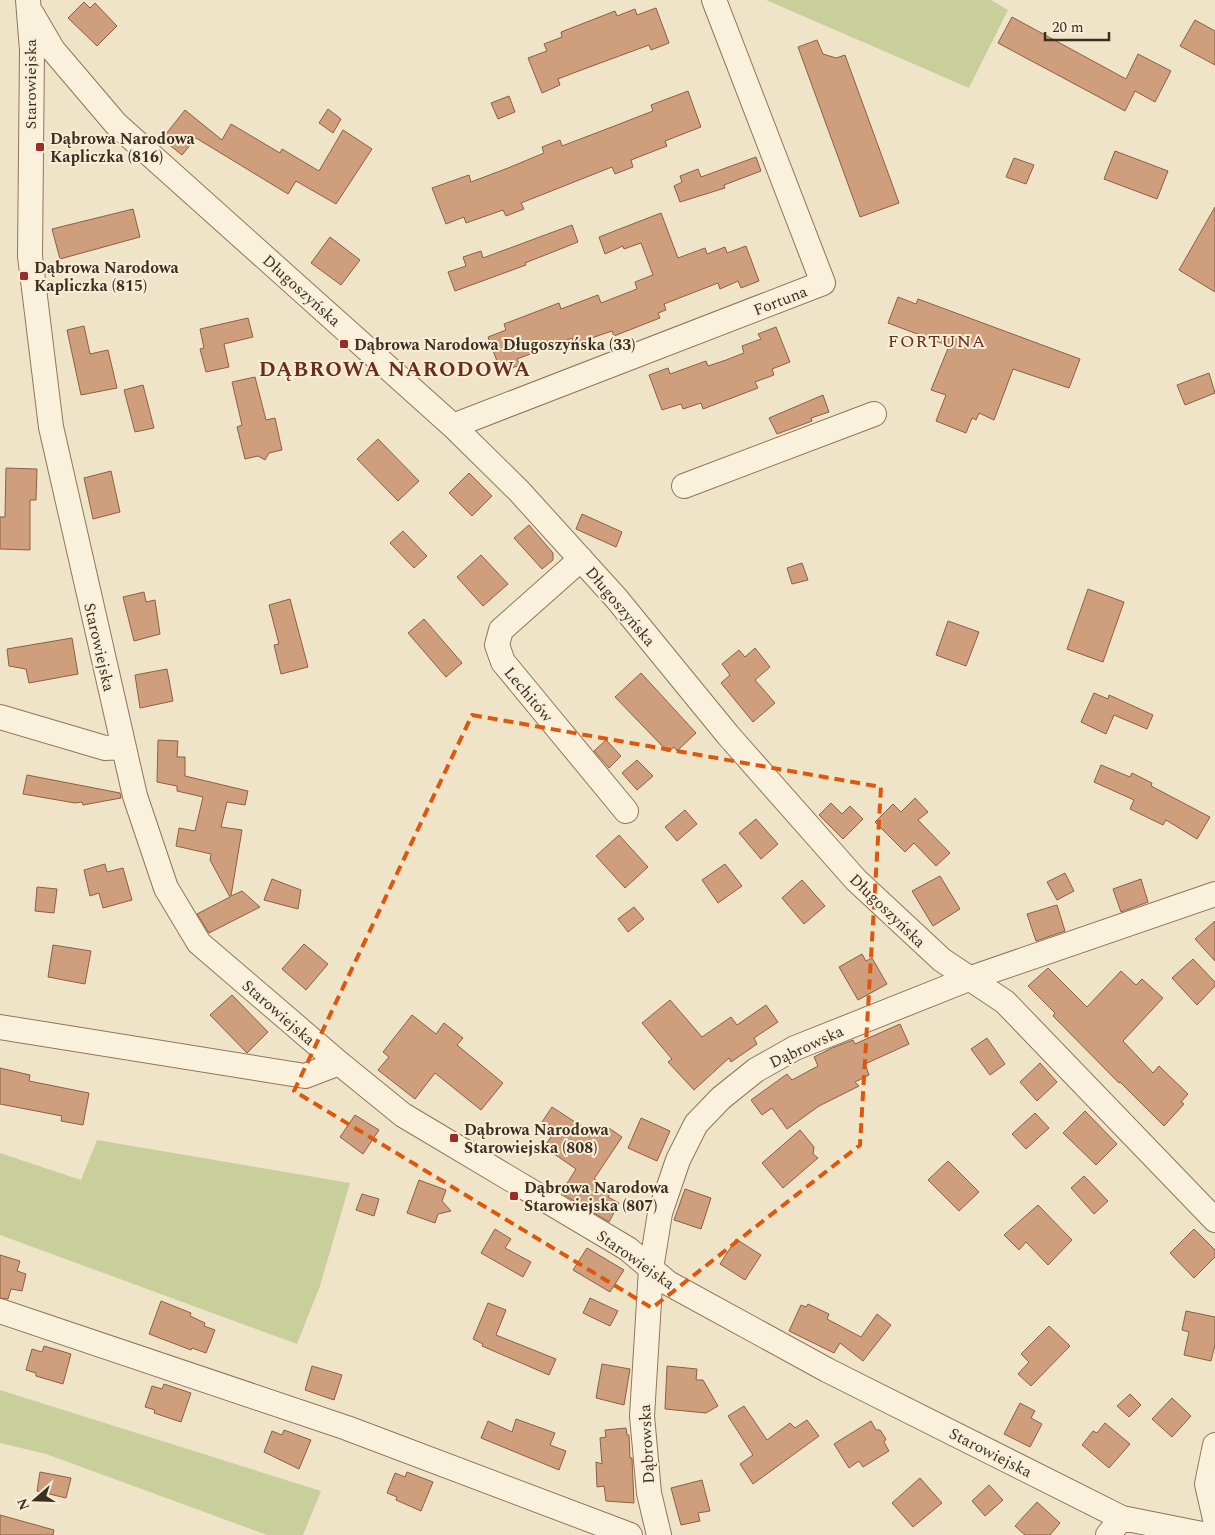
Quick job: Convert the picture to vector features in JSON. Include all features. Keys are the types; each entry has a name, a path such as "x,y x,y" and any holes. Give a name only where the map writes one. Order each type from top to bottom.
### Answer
{"street":[{"name":"Fortuna","path":"453,426 823,283 714,0"},
{"name":"Długoszyńska","path":"25,3 53,50 116,124 453,426 519,491 616,598 728,735 856,880 942,960 1005,1002 1215,1220"},
{"name":"Starowiejska","path":"25,3 32,50 30,256 51,427 135,796 166,888 199,943 339,1063 404,1115 628,1249 668,1283 1115,1526 1207,1535"},
{"path":"684,486 874,414"},
{"name":"Lechitów","path":"581,559 502,630 497,645 503,662 626,811"},
{"path":"0,717 105,748 123,747"},
{"name":"Dąbrowska","path":"658,1535 649,1493 642,1416 652,1269 660,1213 678,1160 696,1124 720,1098 756,1070 795,1048 971,978 1215,894"},
{"path":"0,1027 305,1076 339,1063"},
{"path":"0,1311 347,1428 630,1535"},
{"path":"1215,1445 1207,1484 1215,1519"}],"highlighted area":[{"path":"472,715 881,787 860,1145 652,1308 294,1091"}],"green space":[{"path":"766,0 991,0 1008,10 969,88"},
{"path":"97,1140 350,1183 320,1286 297,1344 0,1235 0,1153 81,1180"},
{"path":"0,1390 321,1491 303,1535 267,1535 46,1454 0,1443"}],"building":[{"path":"84,2 90,8 95,3 117,26 97,46 68,18"},
{"path":"656,8 669,43 651,50 649,45 558,79 560,85 542,93 528,58 547,51 544,44 562,37 561,32 615,11 617,16 635,9 637,15"},
{"path":"1012,17 1126,79 1138,54 1171,71 1155,102 1135,91 1125,111 998,43"},
{"path":"1195,20 1215,31 1215,65 1180,46"},
{"path":"817,40 823,54 836,58 845,55 899,203 860,217 798,47"},
{"path":"688,91 701,127 665,141 667,146 631,160 633,167 615,174 612,167 521,203 524,209 506,216 503,210 466,223 464,217 446,224 432,188 469,175 471,182 508,168 544,153 542,147 560,140 562,146 617,125 653,111 651,105"},
{"path":"509,96 515,112 498,119 491,103"},
{"path":"328,109 341,119 333,133 319,123"},
{"path":"185,110 222,140 231,124 280,153 282,149 319,171 343,130 372,149 336,204 296,181 288,194 196,138 182,155 162,139"},
{"path":"1115,151 1168,171 1157,199 1104,179"},
{"path":"756,157 761,171 724,185 725,188 680,202 674,186 682,182 680,176 698,169 701,177"},
{"path":"1014,158 1034,165 1026,184 1006,177"},
{"path":"1215,207 1215,292 1179,270"},
{"path":"133,209 140,237 60,259 52,229"},
{"path":"661,213 678,258 705,248 707,254 725,247 727,253 746,246 759,281 741,288 738,281 720,289 718,283 664,304 666,310 658,313 660,318 614,336 612,331 574,344 572,338 517,359 520,365 501,372 488,337 506,330 504,324 559,303 561,309 598,295 601,303 637,289 635,282 653,275 641,243 624,249 623,246 605,254 599,237"},
{"path":"572,225 578,242 525,263 526,265 455,291 448,272 466,266 463,257 481,251 483,258"},
{"path":"330,237 360,260 341,285 311,263"},
{"path":"898,297 916,304 918,299 1080,359 1069,388 1013,369 994,420 979,413 976,420 972,418 966,433 936,421 946,395 931,390 949,346 888,323"},
{"path":"248,318 253,337 224,344 229,367 206,372 200,349 204,348 200,329"},
{"path":"84,326 90,354 108,350 117,388 81,395 67,330"},
{"path":"776,327 790,362 772,369 774,375 755,382 758,388 703,409 701,403 683,409 681,404 662,410 649,375 668,368 670,374 706,361 708,366 726,360 744,353 742,346 761,339 758,334"},
{"path":"1209,373 1215,393 1185,405 1177,385"},
{"path":"255,377 266,420 275,418 282,450 269,453 265,460 258,456 245,459 237,427 242,425 232,382"},
{"path":"143,385 154,428 135,432 124,390"},
{"path":"823,395 829,412 811,418 812,421 777,434 769,418"},
{"path":"378,439 419,481 398,501 357,459"},
{"path":"6,468 37,469 36,500 30,500 30,550 0,549 0,517 5,517"},
{"path":"111,471 120,512 93,519 84,478"},
{"path":"469,473 492,496 472,516 449,493"},
{"path":"582,514 622,532 616,547 576,529"},
{"path":"529,525 553,553 553,560 542,569 514,538"},
{"path":"403,531 427,556 414,568 390,543"},
{"path":"481,555 508,584 483,606 457,577"},
{"path":"802,563 808,580 792,584 787,568"},
{"path":"1088,589 1124,602 1103,662 1067,649"},
{"path":"144,592 146,602 155,600 160,634 134,641 123,597"},
{"path":"290,599 308,667 281,674 274,645 279,644 269,605"},
{"path":"424,619 462,663 446,677 408,633"},
{"path":"948,621 979,632 966,666 936,655"},
{"path":"72,638 78,674 29,683 26,669 9,666 7,649"},
{"path":"755,648 770,667 755,680 775,703 753,722 721,683 730,675 722,664 739,650 745,657"},
{"path":"167,669 173,701 140,708 135,675"},
{"path":"641,673 696,733 677,751 674,747 668,752 615,697"},
{"path":"1094,693 1108,699 1109,695 1153,715 1147,729 1114,715 1106,734 1081,722"},
{"path":"158,740 178,741 177,757 185,757 185,776 248,791 245,805 227,802 221,827 242,830 231,896 242,891 260,907 209,933 197,914 230,897 210,860 211,854 176,846 179,828 195,831 203,797 177,791 177,786 157,782"},
{"path":"606,740 621,756 609,768 594,751"},
{"path":"637,760 653,776 637,790 622,773"},
{"path":"1101,765 1130,777 1132,773 1152,783 1151,786 1210,817 1197,839 1166,820 1163,825 1130,809 1134,800 1094,782"},
{"path":"27,775 120,793 121,798 83,805 82,802 75,803 23,794"},
{"path":"915,798 928,812 918,820 950,853 936,866 914,843 905,852 875,822 893,804 901,812"},
{"path":"831,803 842,814 850,806 863,819 843,839 819,815"},
{"path":"685,810 697,824 677,841 665,827"},
{"path":"756,819 778,844 761,859 739,833"},
{"path":"619,835 648,867 625,888 596,856"},
{"path":"105,864 107,872 123,868 132,900 103,908 99,893 90,896 84,870"},
{"path":"725,864 742,886 718,903 702,880"},
{"path":"1065,873 1074,891 1057,900 1047,882"},
{"path":"940,876 960,909 933,926 912,891"},
{"path":"272,879 301,890 298,909 264,900"},
{"path":"1141,879 1148,902 1121,912 1113,889"},
{"path":"802,880 825,906 804,924 782,898"},
{"path":"37,887 57,889 54,913 35,911"},
{"path":"1057,905 1065,931 1036,941 1027,914"},
{"path":"634,907 644,919 628,932 618,919"},
{"path":"1215,921 1215,961 1195,939"},
{"path":"304,944 328,964 306,990 282,969"},
{"path":"53,945 91,951 85,984 48,977"},
{"path":"862,954 866,961 872,958 887,984 858,1000 839,967"},
{"path":"1193,959 1215,982 1215,986 1197,1005 1172,978"},
{"path":"1048,968 1087,1007 1121,971 1136,985 1142,979 1163,998 1123,1041 1153,1073 1159,1066 1188,1094 1181,1102 1184,1104 1164,1126 1053,1016 1055,1013 1028,986"},
{"path":"232,995 268,1032 247,1053 210,1015"},
{"path":"670,1000 702,1037 731,1017 737,1025 766,1005 778,1022 754,1038 757,1044 731,1062 729,1058 694,1090 668,1062 672,1059 642,1023"},
{"path":"412,1015 436,1034 444,1023 463,1038 457,1045 503,1083 481,1110 435,1073 415,1099 378,1070 389,1057 383,1052"},
{"path":"900,1024 909,1044 865,1064 869,1075 855,1082 859,1086 819,1106 787,1129 772,1108 762,1115 751,1100 787,1074 792,1080 818,1066 814,1057 853,1040 855,1044"},
{"path":"987,1038 1005,1064 990,1075 971,1049"},
{"path":"1040,1063 1057,1082 1037,1101 1020,1082"},
{"path":"0,1068 30,1075 29,1081 89,1093 83,1125 61,1121 62,1116 0,1104"},
{"path":"552,1107 595,1135 597,1133 601,1135 606,1126 622,1137 594,1179 613,1190 608,1197 619,1203 609,1222 561,1193 576,1169 544,1147 551,1137 538,1128"},
{"path":"1085,1111 1117,1144 1096,1165 1063,1133"},
{"path":"1035,1113 1049,1128 1026,1149 1012,1134"},
{"path":"355,1115 379,1130 363,1154 340,1137"},
{"path":"641,1118 670,1131 657,1161 628,1148"},
{"path":"800,1130 814,1147 813,1154 818,1158 783,1188 762,1163"},
{"path":"948,1161 979,1192 959,1211 928,1180"},
{"path":"1084,1176 1108,1201 1094,1214 1071,1188"},
{"path":"419,1180 446,1190 442,1201 451,1211 438,1214 435,1223 407,1213"},
{"path":"685,1189 711,1198 701,1229 674,1220"},
{"path":"362,1194 379,1199 374,1216 356,1210"},
{"path":"1038,1205 1072,1240 1048,1265 1026,1242 1019,1250 1004,1235"},
{"path":"495,1229 511,1239 505,1248 531,1262 523,1277 481,1253"},
{"path":"1194,1229 1215,1250 1215,1257 1194,1278 1170,1253"},
{"path":"736,1239 761,1255 745,1280 720,1264"},
{"path":"587,1248 624,1270 610,1292 573,1270"},
{"path":"0,1255 20,1261 17,1271 26,1274 22,1291 11,1289 8,1299 0,1298"},
{"path":"590,1298 618,1311 610,1326 583,1313"},
{"path":"161,1301 191,1313 190,1316 205,1323 204,1326 215,1330 206,1353 192,1348 191,1350 149,1334"},
{"path":"488,1303 506,1310 496,1335 556,1359 549,1375 482,1346 483,1344 473,1339"},
{"path":"808,1304 829,1314 827,1319 861,1337 877,1314 891,1325 863,1361 840,1343 834,1353 789,1331 801,1305 806,1307"},
{"path":"1186,1311 1215,1317 1215,1345 1211,1361 1184,1355 1189,1332 1182,1330"},
{"path":"1049,1326 1070,1346 1031,1386 1018,1374 1029,1362 1021,1354"},
{"path":"44,1346 71,1354 63,1384 36,1376 36,1373 26,1370 32,1349 42,1352"},
{"path":"602,1364 630,1369 624,1405 596,1398"},
{"path":"312,1366 342,1375 334,1400 305,1390"},
{"path":"667,1366 697,1369 696,1380 703,1380 718,1406 706,1413 665,1409"},
{"path":"164,1384 191,1393 181,1422 154,1413 155,1410 145,1407 152,1386 162,1389"},
{"path":"1130,1394 1141,1405 1129,1417 1117,1406"},
{"path":"1172,1398 1191,1416 1172,1437 1152,1419"},
{"path":"1020,1403 1035,1411 1031,1418 1042,1424 1030,1447 1004,1434"},
{"path":"744,1406 767,1440 790,1423 795,1428 807,1420 819,1436 753,1484 740,1464 753,1455 728,1416"},
{"path":"516,1419 555,1433 550,1445 566,1451 559,1470 481,1438 488,1421 512,1432"},
{"path":"871,1421 876,1430 880,1430 886,1439 884,1442 889,1451 863,1467 859,1461 849,1468 834,1444"},
{"path":"1105,1423 1130,1444 1109,1468 1082,1445 1093,1431 1097,1433"},
{"path":"626,1428 627,1435 629,1435 630,1458 632,1458 634,1503 606,1501 604,1486 597,1487 596,1462 602,1464 600,1438 606,1437 605,1430"},
{"path":"284,1430 311,1440 299,1469 264,1452 272,1431 282,1435"},
{"path":"40,1472 71,1478 66,1498 37,1491"},
{"path":"407,1472 433,1482 421,1511 396,1500 397,1497 387,1493 395,1473 405,1477"},
{"path":"920,1478 942,1503 913,1527 892,1503"},
{"path":"702,1480 710,1511 698,1513 700,1521 681,1525 671,1488"},
{"path":"989,1485 1003,1500 985,1516 972,1501"},
{"path":"1037,1502 1060,1523 1050,1535 1025,1535 1015,1526"},
{"path":"0,1515 54,1530 53,1535 0,1535"}],"place":[{"name":"Dąbrowa Narodowa Kapliczka (816)","path":"40,147"},
{"name":"Dąbrowa Narodowa Kapliczka (815)","path":"24,276"},
{"name":"Dąbrowa Narodowa Długoszyńska (33)","path":"344,344"},
{"name":"Dąbrowa Narodowa Starowiejska (808)","path":"454,1138"},
{"name":"Dąbrowa Narodowa Starowiejska (807)","path":"514,1196"}],"district":[{"name":"FORTUNA","path":"937,341"},
{"name":"DĄBROWA NARODOWA","path":"395,369"}]}
